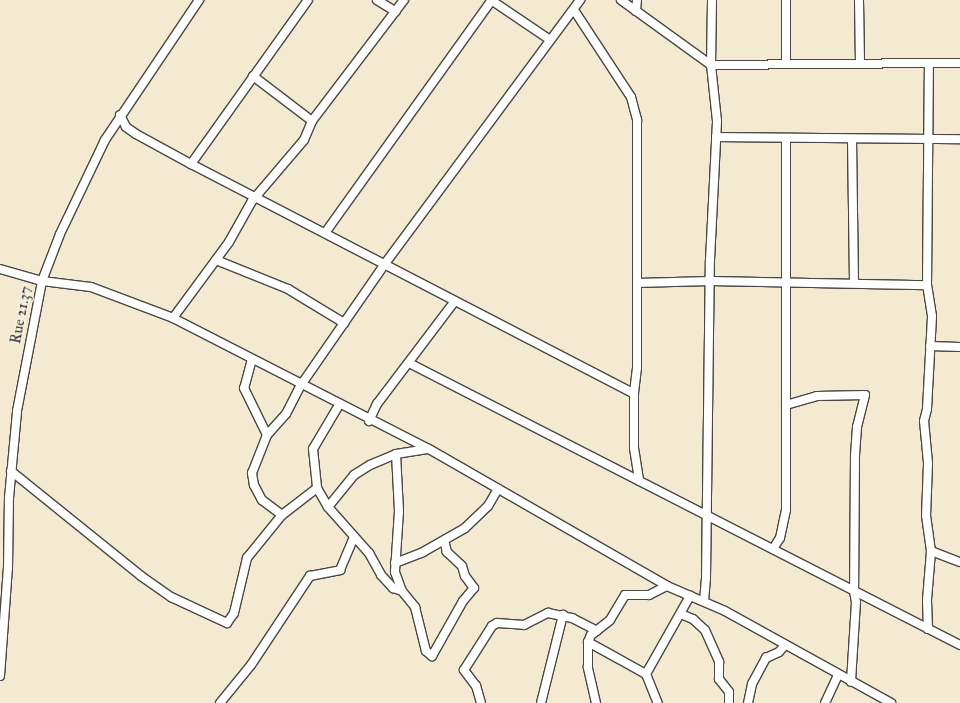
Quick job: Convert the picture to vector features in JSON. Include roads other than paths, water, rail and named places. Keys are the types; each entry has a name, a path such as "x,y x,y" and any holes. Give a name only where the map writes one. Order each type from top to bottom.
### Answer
{"street":[{"name":"Rue 21.37","path":"0,676 17,411 42,280 80,190 120,115 199,0"},
{"path":"191,164 308,0"},
{"path":"377,0 396,12"},
{"path":"173,318 216,260 255,197 304,140 312,121 404,0"},
{"path":"325,233 491,0 550,40"},
{"path":"282,515 262,500 254,485 252,473 267,435 286,414 300,385 384,265 580,0"},
{"path":"621,0 711,65 960,63"},
{"path":"636,11 637,0"},
{"path":"704,602 707,516 710,280 717,121 711,65 712,0"},
{"path":"786,0 786,64"},
{"path":"860,0 860,64"},
{"path":"574,10 631,97 637,120 637,368 634,394 634,448 639,481"},
{"path":"928,629 927,600 930,551 926,516 928,463 924,421 927,409 932,316 927,285 929,64"},
{"path":"253,76 312,121"},
{"path":"120,115 126,127 136,134 191,164 634,394"},
{"path":"716,137 960,139"},
{"path":"773,549 780,538 786,510 786,138"},
{"path":"852,139 854,283"},
{"path":"216,260 288,289 344,323"},
{"path":"0,269 42,280 91,287 173,318 369,421 429,449 667,586 704,602 891,703"},
{"path":"637,283 710,280 927,285"},
{"path":"369,421 377,404 455,301"},
{"path":"930,346 960,347"},
{"path":"252,359 244,388 267,435"},
{"path":"409,363 960,645"},
{"path":"786,405 817,396 865,395 856,435 854,591 856,602 851,682"},
{"path":"339,405 313,449 317,488 328,507 369,553 380,575 393,588 402,591"},
{"path":"328,507 354,475 382,458 396,454 429,449"},
{"path":"396,454 399,511 395,563 397,580 402,591 415,607 426,652 432,656 463,601 474,588 465,576 462,566 447,552 444,540"},
{"path":"12,471 141,576 171,597 227,623 234,613 247,558 282,515 317,488"},
{"path":"395,563 423,552 465,528 488,506 498,489"},
{"path":"220,703 251,665 310,576 340,570 354,537"},
{"path":"930,551 960,562"},
{"path":"596,703 588,667 588,642 591,635 610,620 625,595 649,595 667,586"},
{"path":"646,674 690,596"},
{"path":"481,703 476,686 464,670 489,628 496,623 524,625 548,613 563,615 597,631"},
{"path":"681,614 693,619 705,630 719,662 719,679 729,692 729,703"},
{"path":"541,703 563,615"},
{"path":"588,642 646,674 658,703"},
{"path":"748,703 752,684 766,658 779,652 785,645"},
{"path":"825,703 838,675"}]}
